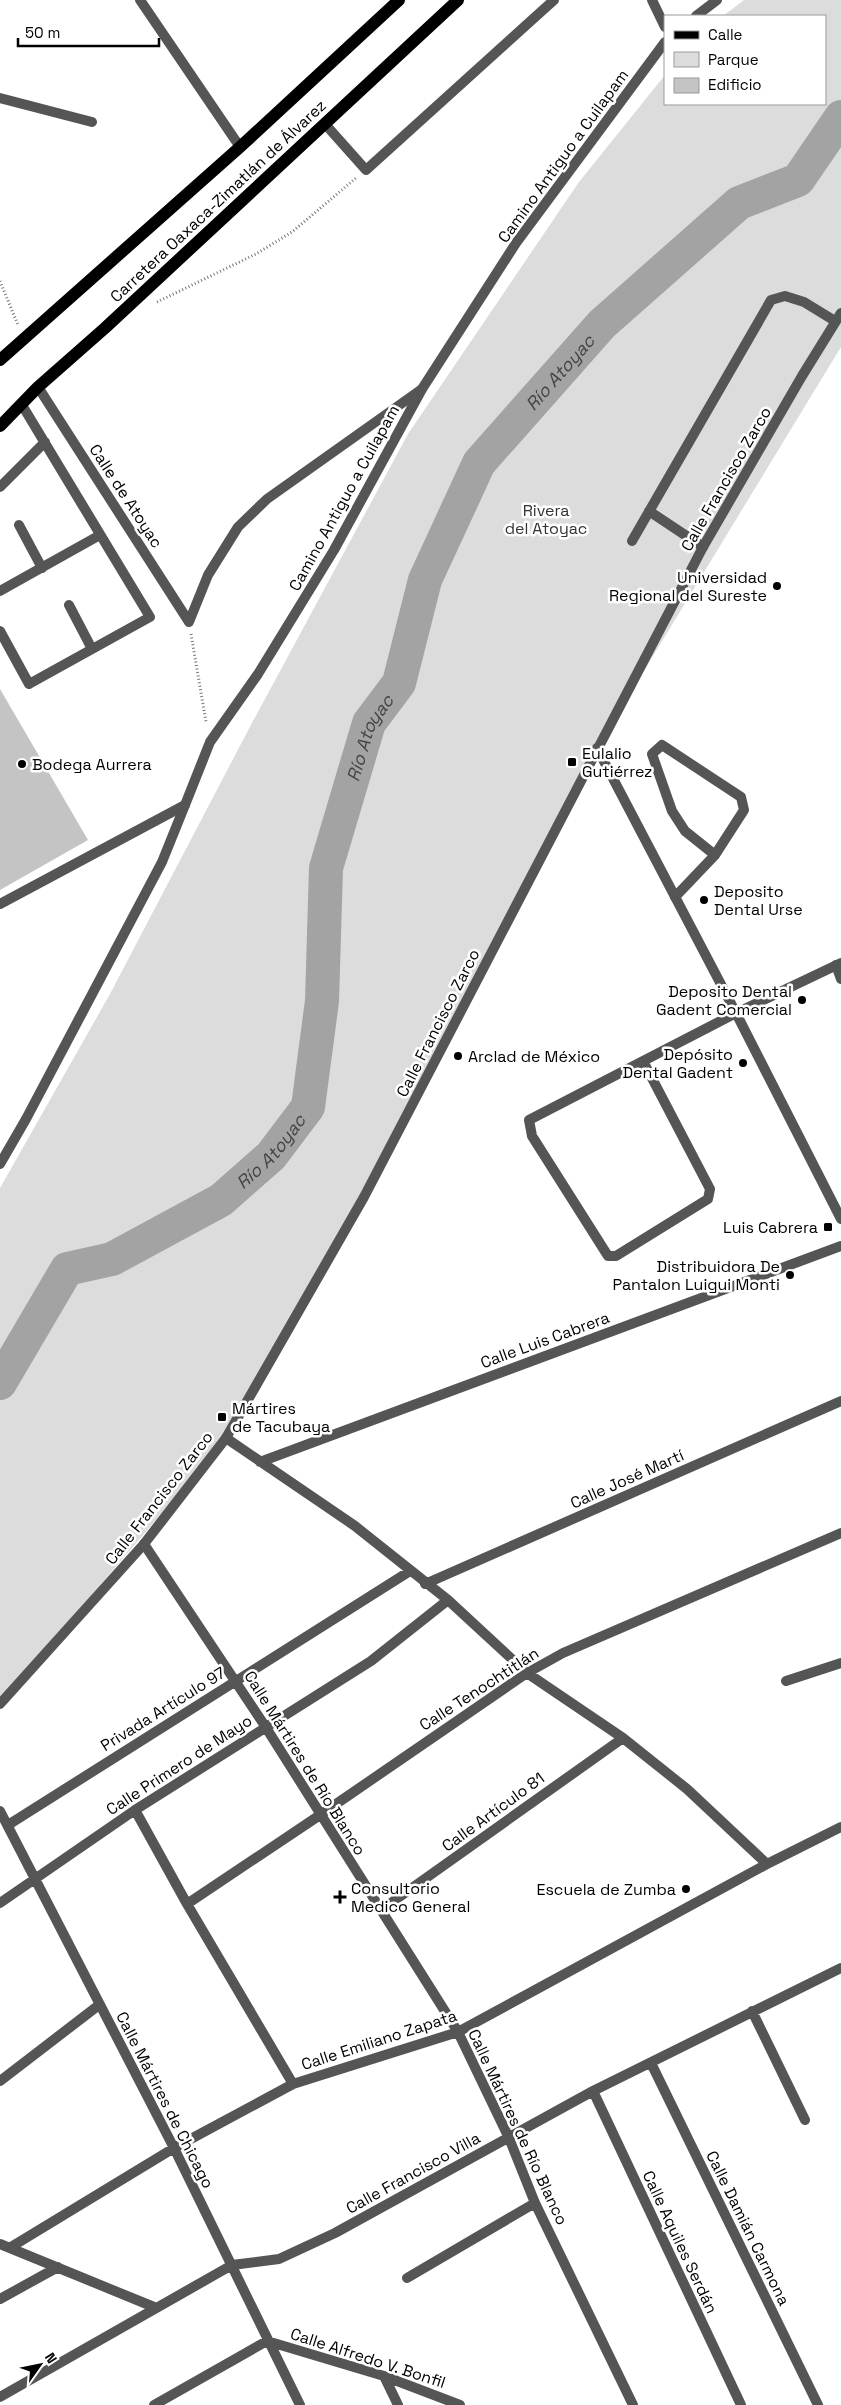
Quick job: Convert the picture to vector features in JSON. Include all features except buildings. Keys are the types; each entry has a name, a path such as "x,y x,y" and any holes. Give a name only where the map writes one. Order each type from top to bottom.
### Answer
{"main road":[{"name":"Carretera Oaxaca-Zimatlán de Álvarez","path":"0,360 240,147 399,0"},
{"name":"Carretera Oaxaca-Zimatlán de Álvarez","path":"0,426 38,387 458,0"}],"street":[{"path":"140,0 240,147"},
{"path":"324,124 366,170 554,0"},
{"path":"652,0 664,25"},
{"path":"697,15 717,0"},
{"name":"Camino Antiguo a Cuilapam","path":"0,1164 26,1119 162,862 210,742 258,674 334,550 422,389 516,243 664,43"},
{"path":"0,98 92,122"},
{"path":"632,541 770,300 785,296 838,317"},
{"name":"Calle Francisco Zarco","path":"0,1704 144,1544 226,1438 364,1197 596,748 703,547 838,317"},
{"name":"Calle de Atoyac","path":"38,387 188,622"},
{"path":"188,622 208,575 238,527 267,499 422,389"},
{"path":"0,630 29,684 150,617 22,405"},
{"path":"0,487 45,442"},
{"path":"649,511 703,547"},
{"path":"19,525 42,568"},
{"path":"0,591 100,535"},
{"path":"68,605 92,649"},
{"path":"674,897 715,855 744,810 741,797 662,745 652,754 672,811 685,831 715,855"},
{"path":"596,748 736,1012 841,1219"},
{"path":"0,904 186,806"},
{"path":"643,1061 710,1189 708,1199 616,1256 608,1256 532,1136 529,1120 736,1012 838,964 841,979"},
{"name":"Calle Luis Cabrera","path":"260,1462 841,1246"},
{"name":"Calle José Martí","path":"425,1584 841,1401"},
{"path":"226,1438 356,1526 425,1584 448,1600 527,1673 623,1738 687,1789 767,1864"},
{"name":"Calle Tenochtitlán","path":"187,1904 527,1673 563,1653 841,1533"},
{"name":"Calle Mártires de Río Blanco","path":"144,1544 236,1680 458,2032 510,2138 535,2203 634,2405"},
{"name":"Privada Artículo 97","path":"8,1825 410,1571"},
{"name":"Calle Primero de Mayo","path":"0,1903 135,1810 265,1726 371,1661 448,1600"},
{"path":"786,1681 841,1663"},
{"name":"Calle Artículo 81","path":"381,1910 623,1738"},
{"path":"135,1810 187,1904 293,2084"},
{"name":"Calle Mártires de Chicago","path":"0,1811 174,2148 300,2405"},
{"name":"Calle Emiliano Zapata","path":"11,2247 174,2148 293,2084 458,2032 767,1864 841,1827"},
{"name":"Calle Francisco Villa","path":"0,2397 154,2307 232,2265 279,2259 336,2233 592,2091 841,1968"},
{"path":"0,2081 99,2005"},
{"path":"752,2011 805,2120"},
{"name":"Calle Damián Carmona","path":"651,2063 818,2405"},
{"name":"Calle Aquiles Serdán","path":"592,2091 741,2405"},
{"path":"407,2278 535,2203"},
{"path":"0,2244 154,2307"},
{"path":"0,2299 58,2267"},
{"path":"154,2405 267,2341"},
{"name":"Calle Alfredo V. Bonfil","path":"267,2341 384,2376 460,2405"},
{"path":"384,2376 398,2405"}],"path":[{"path":"150,306 256,254 292,232 366,170"},
{"path":"0,282 24,339"},
{"path":"188,622 210,742"}],"green space":[{"name":"Rivera del Atoyac","path":"744,0 841,0 841,347 597,748 460,1013 226,1438 0,1702 0,1188 110,994 253,721 408,434 579,182 664,76 664,105 826,105 826,15 724,15"}],"waterway":[{"name":"Río Atoyac","path":"0,1383 67,1269 112,1259 221,1200 271,1156 308,1107 322,1001 326,868 369,723 399,683 425,580 479,463 602,324 739,203 798,180 841,117"}],"place":[{"name":"Universidad Regional del Sureste","path":"777,586"},
{"name":"Eulalio Gutiérrez","path":"572,762"},
{"name":"Bodega Aurrera","path":"22,764"},
{"name":"Deposito Dental Urse","path":"704,900"},
{"name":"Deposito Dental Gadent Comercial","path":"802,1000"},
{"name":"Arclad de México","path":"458,1056"},
{"name":"Depósito Dental Gadent","path":"743,1063"},
{"name":"Luis Cabrera","path":"828,1227"},
{"name":"Distribuidora De Pantalon Luigui Monti","path":"790,1275"},
{"name":"Mártires de Tacubaya","path":"222,1417"},
{"name":"Escuela de Zumba","path":"686,1889"},
{"name":"Consultorio Medico General","path":"340,1897"}]}
